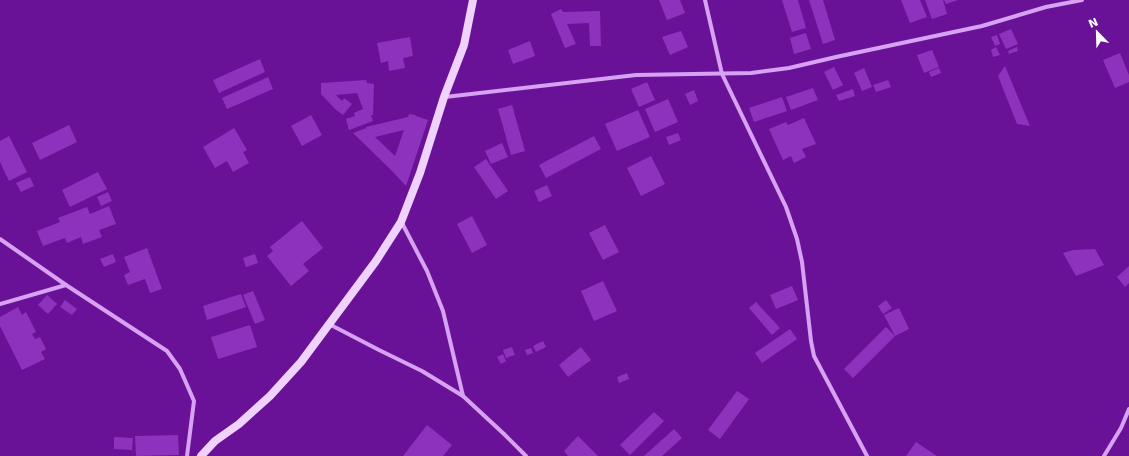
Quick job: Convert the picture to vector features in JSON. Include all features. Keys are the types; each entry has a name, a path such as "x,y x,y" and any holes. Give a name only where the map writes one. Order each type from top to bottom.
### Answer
{"street":[{"path":"201,456 215,441 239,424 270,396 301,362 376,261 401,222 420,173 444,97 464,45 473,0"},
{"path":"705,0 722,74 786,207 797,239 802,262 814,356 867,456"},
{"path":"444,97 636,75 751,74 789,68 982,26 1046,7 1082,0"},
{"path":"401,222 427,271 444,311 463,396"},
{"path":"0,239 66,285 167,351 180,369 194,401 187,456"},
{"path":"0,304 66,285"},
{"path":"329,324 422,372 463,396 526,456"},
{"path":"1104,456 1121,428 1129,409"}],"building":[{"path":"659,0 680,0 685,13 667,20"},
{"path":"782,0 798,0 806,28 792,32"},
{"path":"809,0 823,0 835,40 823,44"},
{"path":"901,0 920,0 927,17 910,23"},
{"path":"925,0 943,0 947,14 932,19"},
{"path":"944,0 958,0 946,4"},
{"path":"561,9 563,12 600,11 601,46 590,46 589,23 567,24 576,44 565,48 551,14"},
{"path":"1011,29 1018,44 1006,49 999,34"},
{"path":"681,31 688,47 670,55 662,37"},
{"path":"806,33 811,49 794,54 790,38"},
{"path":"997,35 1000,44 995,46 991,37"},
{"path":"410,37 413,56 403,58 405,68 389,71 388,61 381,63 377,43"},
{"path":"530,41 535,56 513,64 508,50"},
{"path":"996,47 1000,55 993,57 991,50"},
{"path":"1017,47 1018,51 1009,54 1008,51"},
{"path":"932,50 939,67 924,73 917,55"},
{"path":"1120,53 1129,75 1129,82 1115,88 1103,60"},
{"path":"260,59 265,72 219,93 213,80"},
{"path":"1005,66 1030,126 1017,124 998,76"},
{"path":"834,67 843,85 833,90 824,72"},
{"path":"864,68 872,87 862,91 854,73"},
{"path":"939,68 941,73 931,77 929,72"},
{"path":"268,77 273,89 227,109 222,98"},
{"path":"366,80 367,83 374,84 373,115 371,115 373,121 349,130 346,119 355,116 354,113 363,109 357,93 336,95 342,101 344,98 352,104 343,115 321,94 321,83"},
{"path":"888,80 891,87 876,92 873,85"},
{"path":"647,82 655,100 639,107 631,89"},
{"path":"813,88 818,100 791,110 786,97"},
{"path":"853,89 855,96 839,101 836,95"},
{"path":"694,90 698,101 690,105 685,94"},
{"path":"782,97 787,111 754,122 749,108"},
{"path":"668,99 678,122 655,132 645,109"},
{"path":"512,105 525,151 511,155 498,109"},
{"path":"638,110 650,137 617,151 605,124"},
{"path":"409,114 428,120 406,186 353,133 366,127 408,117","holes":["404,130 395,156 375,137"]},
{"path":"311,115 322,135 302,146 291,126"},
{"path":"804,118 816,144 802,149 806,157 794,163 791,156 783,160 769,129 786,122 788,125"},
{"path":"69,125 77,142 40,160 32,143"},
{"path":"234,128 247,150 243,152 249,163 233,172 227,161 215,168 203,147"},
{"path":"678,133 681,140 669,145 666,137"},
{"path":"9,136 27,172 9,181 0,162 0,141"},
{"path":"594,136 601,149 546,178 539,165"},
{"path":"502,143 508,157 491,164 485,151"},
{"path":"651,156 665,184 641,196 627,168"},
{"path":"486,159 508,191 496,199 474,167"},
{"path":"98,172 107,189 70,207 62,190"},
{"path":"30,177 34,186 21,192 16,183"},
{"path":"547,185 552,196 539,202 534,191"},
{"path":"108,192 112,201 101,206 97,197"},
{"path":"109,206 116,224 99,230 102,237 83,244 81,237 67,243 65,238 43,246 37,231 60,222 58,218 87,207 90,214"},
{"path":"472,216 487,245 472,253 457,224"},
{"path":"302,221 323,248 303,264 309,271 291,286 267,256 273,251 270,247"},
{"path":"605,225 619,252 603,260 589,233"},
{"path":"147,248 162,289 150,293 145,279 128,285 124,275 130,272 124,257"},
{"path":"1095,249 1104,265 1076,276 1063,253 1073,250"},
{"path":"113,254 116,262 104,267 100,259"},
{"path":"255,254 258,263 246,267 243,258"},
{"path":"1129,266 1129,283 1125,287 1117,277"},
{"path":"603,281 617,311 594,321 581,291"},
{"path":"792,286 798,300 776,309 770,295"},
{"path":"253,291 265,320 255,324 243,295"},
{"path":"241,294 246,307 207,320 203,306"},
{"path":"47,295 57,304 48,314 38,305"},
{"path":"65,300 77,309 72,315 60,307"},
{"path":"886,300 892,308 883,314 878,306"},
{"path":"756,302 780,328 772,335 749,308"},
{"path":"18,307 22,315 26,312 36,332 32,334 35,339 40,337 46,349 41,352 45,359 22,370 0,326 0,317"},
{"path":"899,308 909,329 895,336 884,315"},
{"path":"250,325 257,347 218,359 211,337"},
{"path":"886,327 895,336 853,378 844,369"},
{"path":"790,329 797,339 762,363 755,353"},
{"path":"543,341 546,347 536,352 533,346"},
{"path":"512,347 515,355 506,358 503,350"},
{"path":"581,347 591,360 568,377 559,365"},
{"path":"531,348 533,353 527,355 525,350"},
{"path":"503,354 506,361 501,364 497,357"},
{"path":"627,373 629,379 619,383 617,377"},
{"path":"737,391 749,399 720,439 708,430"},
{"path":"654,412 664,421 630,455 620,445"},
{"path":"427,425 452,445 443,456 403,456"},
{"path":"674,429 682,438 662,456 644,456"},
{"path":"178,435 179,455 136,456 135,436"},
{"path":"578,436 598,456 568,456 564,451"},
{"path":"114,437 133,438 132,450 114,449"},
{"path":"916,442 937,456 906,456"}]}
